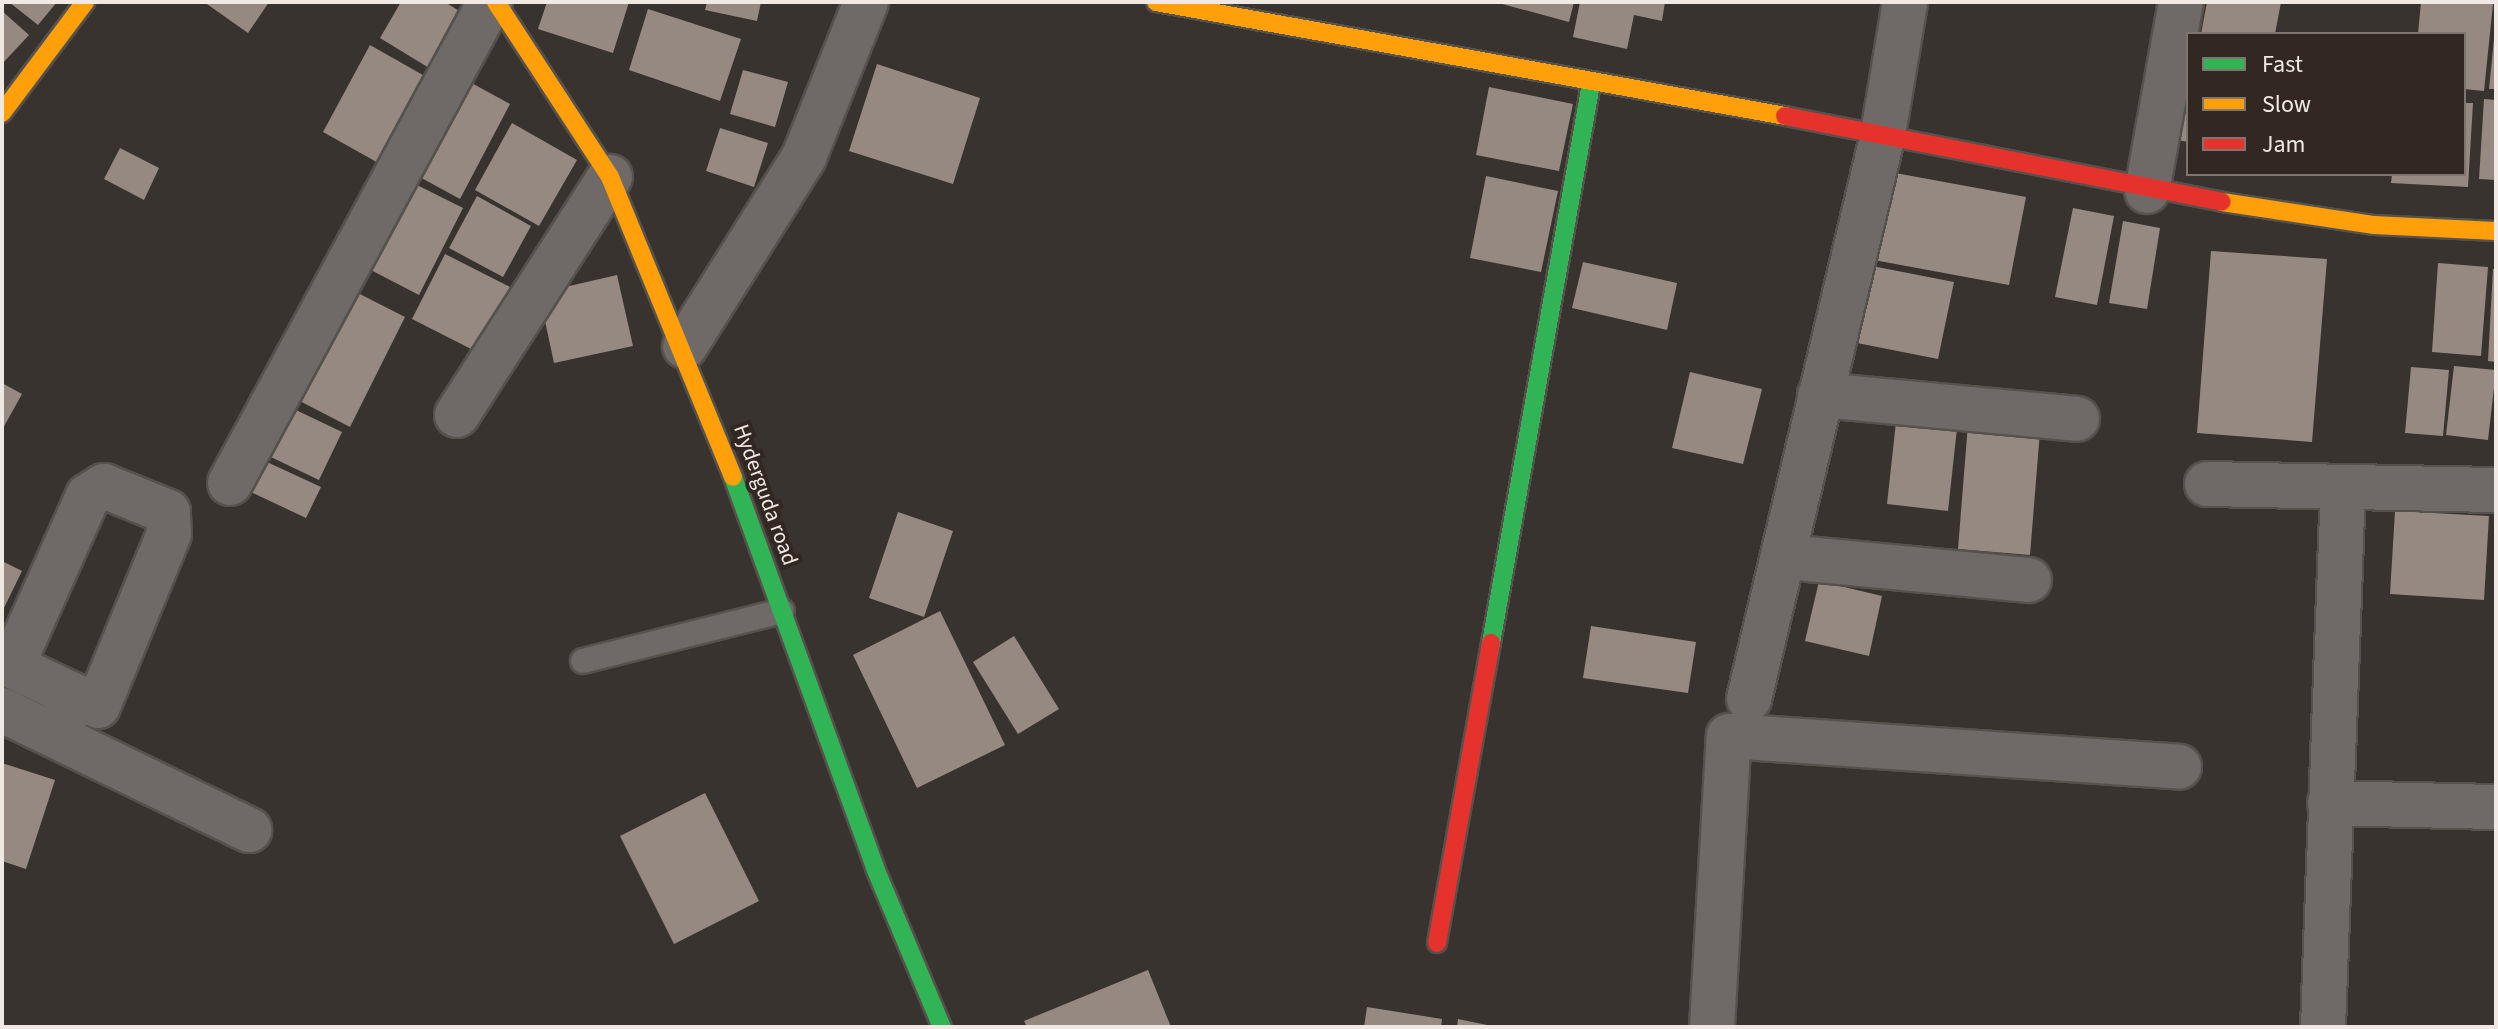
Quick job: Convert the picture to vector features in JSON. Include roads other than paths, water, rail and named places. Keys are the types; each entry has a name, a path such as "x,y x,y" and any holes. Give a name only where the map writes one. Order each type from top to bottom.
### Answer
{"street":[{"path":"2,113 85,2"},
{"path":"230,483 490,2"},
{"name":"Hyderguda road","path":"496,2 610,177 685,346 875,868 942,1027"},
{"path":"685,346 804,157 866,2"},
{"path":"1156,2 1591,84 1883,134 2147,191 2374,225 2496,231"},
{"path":"1749,699 1786,557 1820,395 1883,134 1905,2"},
{"path":"2147,191 2181,2"},
{"path":"1437,943 1591,84"},
{"path":"457,415 610,177"},
{"path":"1820,395 2077,419"},
{"path":"2207,484 2496,490"},
{"path":"104,486 168,512 169,534 98,706 75,696 12,666 88,496 104,486"},
{"path":"2323,1027 2343,487"},
{"path":"1786,557 2029,580"},
{"path":"56,736 75,696"},
{"path":"2,710 249,830"},
{"path":"1712,1027 1729,736 2179,767"},
{"path":"2330,803 2496,807"}],"lane":[{"path":"583,661 782,611"}]}
